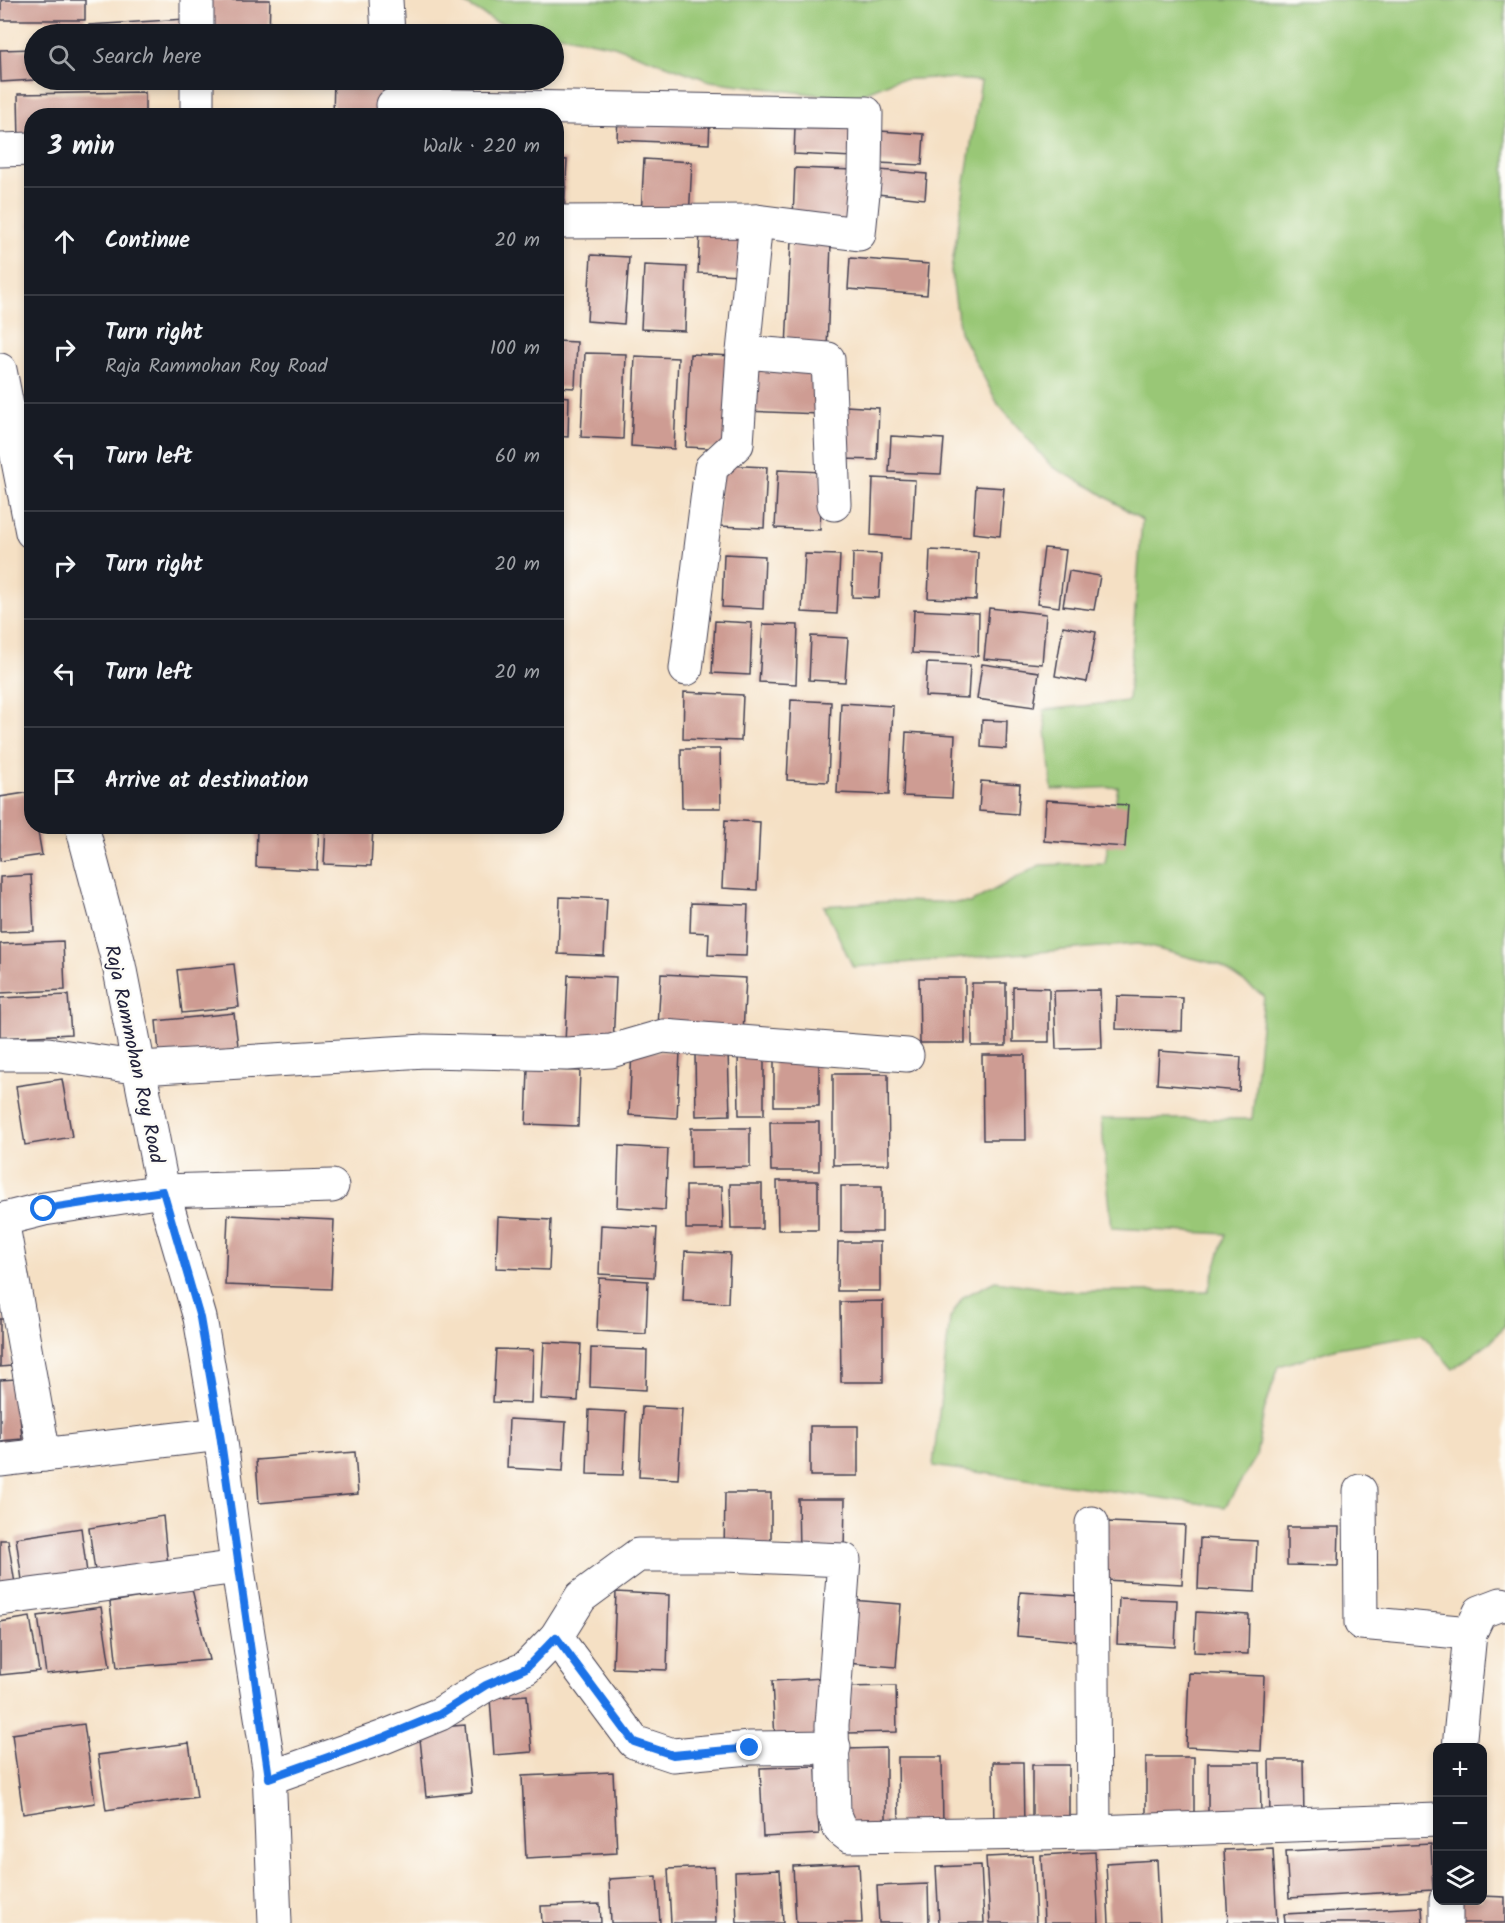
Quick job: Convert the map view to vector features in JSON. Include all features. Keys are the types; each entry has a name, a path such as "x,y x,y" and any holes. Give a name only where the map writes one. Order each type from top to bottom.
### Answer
{"street":[{"path":"197,0 197,24"},
{"path":"386,0 387,24"},
{"path":"197,90 197,108"},
{"path":"393,100 866,113 865,173 859,234 756,221 564,222"},
{"path":"0,150 24,149"},
{"path":"687,669 711,468 737,444 743,352 756,221"},
{"path":"743,352 828,359 834,504"},
{"path":"0,370 9,461 24,507"},
{"name":"Raja Rammohan Roy Road","path":"84,834 119,965 163,1191 200,1318 220,1434 269,1778 275,1923"},
{"path":"0,1053 48,1054 140,1068 425,1051 567,1054 611,1051 663,1036 907,1055"},
{"path":"44,1455 1,1220 44,1209 163,1191 332,1186"},
{"path":"0,1460 220,1434"},
{"path":"1359,1491 1361,1623 1470,1633"},
{"path":"1092,1523 1094,1832"},
{"path":"269,1778 384,1737 440,1714 486,1685 526,1668 556,1637 580,1597 638,1556 725,1555 844,1560 832,1725 834,1815 840,1829 849,1836 1094,1832 1433,1820"},
{"path":"0,1599 238,1567"},
{"path":"1459,1743 1470,1633 1480,1612 1501,1604 1505,1605"},
{"path":"556,1637 634,1742 673,1755 750,1748 834,1747"},
{"path":"1446,1905 1446,1923"}],"green space":[{"path":"459,0 1505,0 1505,1325 1491,1341 1453,1369 1422,1334 1337,1348 1279,1366 1264,1411 1256,1457 1225,1507 933,1466 950,1318 963,1297 995,1281 1065,1291 1208,1291 1226,1234 1112,1228 1101,1119 1252,1119 1264,996 1219,965 1138,944 853,967 824,906 897,901 970,903 1040,865 1105,863 1118,787 1052,790 1044,710 1128,701 1142,520 1094,489 1052,467 998,404 960,332 951,271 981,81 935,78 896,80 850,99 710,81 614,46 564,36 564,24 496,22"}],"building":[{"path":"1,0 85,0 85,20 1,20"},
{"path":"205,0 270,0 269,24 204,24"},
{"path":"186,19 186,24 105,24"},
{"path":"24,49 24,81 1,82 0,50"},
{"path":"334,90 386,90 385,108 333,108"},
{"path":"145,92 145,108 24,108 24,143 19,143 18,94"},
{"path":"618,115 710,120 709,144 617,140"},
{"path":"795,127 854,129 853,157 794,154"},
{"path":"880,131 924,134 922,165 878,163"},
{"path":"644,159 692,162 689,219 641,216"},
{"path":"564,160 567,160 564,214"},
{"path":"795,168 855,170 852,222 793,219"},
{"path":"879,170 927,174 925,199 877,194"},
{"path":"700,231 742,233 741,275 698,273"},
{"path":"791,241 831,243 827,349 786,348"},
{"path":"591,255 629,257 624,324 587,321"},
{"path":"850,258 929,264 927,295 848,289"},
{"path":"644,265 687,267 685,331 641,329"},
{"path":"564,341 577,342 575,388 564,387"},
{"path":"585,353 626,354 623,439 581,437"},
{"path":"690,354 733,356 729,449 686,447"},
{"path":"635,356 678,358 674,449 631,446"},
{"path":"746,368 822,371 820,414 745,411"},
{"path":"564,397 569,397 568,437 564,437"},
{"path":"845,406 879,408 877,460 843,459"},
{"path":"891,436 944,439 941,474 889,472"},
{"path":"721,465 767,467 764,528 718,526"},
{"path":"778,470 822,472 820,530 775,528"},
{"path":"873,478 915,480 912,538 871,535"},
{"path":"976,486 1004,488 1000,536 973,533"},
{"path":"1044,548 1066,550 1059,607 1037,604"},
{"path":"930,550 978,552 976,600 928,598"},
{"path":"853,553 881,554 879,598 852,597"},
{"path":"724,554 765,556 763,609 722,607"},
{"path":"805,554 840,555 837,614 802,612"},
{"path":"1069,571 1100,576 1094,610 1063,606"},
{"path":"989,608 1046,614 1042,664 984,659"},
{"path":"914,610 979,613 978,656 912,653"},
{"path":"715,621 752,623 750,675 712,673"},
{"path":"763,624 798,625 796,684 759,682"},
{"path":"1063,626 1096,632 1087,682 1055,676"},
{"path":"811,636 848,638 845,682 809,680"},
{"path":"927,663 970,665 968,698 925,696"},
{"path":"982,664 1039,672 1034,707 977,699"},
{"path":"684,692 743,695 741,741 683,739"},
{"path":"791,700 831,702 828,782 787,780"},
{"path":"841,703 893,706 889,795 837,793"},
{"path":"982,720 1007,721 1006,749 981,747"},
{"path":"906,732 955,735 952,798 903,796"},
{"path":"681,749 720,749 721,808 682,808"},
{"path":"981,781 1020,784 1018,814 979,811"},
{"path":"24,793 24,834 38,834 42,855 0,861 0,797"},
{"path":"1046,800 1128,805 1125,847 1044,841"},
{"path":"725,820 760,822 757,890 722,888"},
{"path":"257,834 319,834 317,870 256,867"},
{"path":"326,834 373,834 371,866 324,864"},
{"path":"31,875 34,931 0,932 0,877"},
{"path":"560,897 607,899 604,956 558,954"},
{"path":"691,903 748,905 746,956 708,955 709,933 690,932"},
{"path":"63,941 65,990 0,993 0,944"},
{"path":"234,964 239,1007 182,1013 177,970"},
{"path":"661,974 746,978 743,1032 658,1028"},
{"path":"568,975 616,977 613,1046 565,1044"},
{"path":"919,978 965,978 965,1043 920,1043"},
{"path":"972,983 1006,983 1006,1046 972,1046"},
{"path":"1013,987 1049,988 1049,1042 1013,1042"},
{"path":"1100,990 1102,1048 1056,1049 1054,991"},
{"path":"68,995 71,1034 0,1038 0,998"},
{"path":"1117,996 1183,998 1182,1031 1116,1029"},
{"path":"234,1013 239,1054 160,1062 156,1021"},
{"path":"632,1050 680,1052 677,1118 629,1115"},
{"path":"738,1051 764,1051 764,1115 739,1115"},
{"path":"1159,1051 1241,1057 1239,1091 1157,1084"},
{"path":"728,1052 730,1115 696,1116 695,1054"},
{"path":"982,1055 1025,1055 1026,1140 983,1140"},
{"path":"774,1059 819,1059 819,1106 774,1106"},
{"path":"528,1069 580,1071 578,1126 526,1124"},
{"path":"833,1074 888,1074 889,1164 833,1165"},
{"path":"62,1079 72,1137 25,1145 16,1086"},
{"path":"770,1122 819,1122 819,1171 771,1171"},
{"path":"691,1128 750,1128 750,1167 691,1168"},
{"path":"619,1146 668,1149 665,1210 617,1207"},
{"path":"777,1181 818,1181 818,1230 778,1230"},
{"path":"730,1184 762,1184 762,1229 731,1229"},
{"path":"686,1186 722,1186 723,1229 686,1229"},
{"path":"841,1186 882,1186 882,1232 841,1232"},
{"path":"228,1215 334,1220 331,1289 225,1285"},
{"path":"498,1217 551,1220 549,1270 496,1268"},
{"path":"601,1225 657,1228 654,1277 599,1274"},
{"path":"838,1242 880,1242 880,1291 837,1291"},
{"path":"685,1251 730,1253 728,1303 683,1301"},
{"path":"599,1278 648,1281 646,1334 597,1331"},
{"path":"883,1301 883,1382 841,1382 840,1302"},
{"path":"0,1319 6,1319 11,1366 0,1367"},
{"path":"544,1342 581,1344 578,1401 541,1399"},
{"path":"591,1348 647,1350 646,1390 590,1387"},
{"path":"496,1349 533,1350 531,1403 493,1402"},
{"path":"17,1379 22,1439 0,1441 0,1380"},
{"path":"642,1407 682,1409 678,1479 639,1477"},
{"path":"589,1410 626,1412 623,1475 587,1474"},
{"path":"509,1419 566,1422 563,1471 507,1468"},
{"path":"810,1426 858,1426 858,1476 810,1476"},
{"path":"355,1452 358,1494 259,1503 256,1460"},
{"path":"725,1493 771,1493 771,1555 724,1553"},
{"path":"798,1499 845,1499 844,1551 799,1552"},
{"path":"163,1516 168,1566 96,1578 89,1528"},
{"path":"1108,1522 1185,1525 1182,1584 1105,1580"},
{"path":"1287,1527 1339,1527 1338,1566 1287,1565"},
{"path":"81,1528 88,1580 23,1587 16,1538"},
{"path":"1200,1538 1257,1541 1255,1592 1198,1589"},
{"path":"0,1540 8,1540 16,1590 0,1592"},
{"path":"192,1589 209,1660 117,1668 110,1602"},
{"path":"616,1592 669,1595 667,1670 613,1668"},
{"path":"1020,1592 1082,1596 1079,1641 1017,1636"},
{"path":"1119,1598 1177,1600 1175,1647 1117,1644"},
{"path":"851,1600 901,1604 896,1667 846,1663"},
{"path":"101,1607 110,1667 46,1674 38,1616"},
{"path":"1196,1612 1249,1615 1248,1654 1194,1652"},
{"path":"30,1617 39,1671 0,1675 0,1622"},
{"path":"1189,1673 1264,1676 1261,1751 1186,1747"},
{"path":"823,1678 826,1737 775,1740 772,1681"},
{"path":"896,1686 897,1732 846,1733 845,1687"},
{"path":"527,1695 532,1752 494,1755 490,1698"},
{"path":"84,1724 95,1803 23,1814 12,1734"},
{"path":"465,1725 472,1792 426,1797 419,1729"},
{"path":"189,1743 197,1797 106,1810 98,1755"},
{"path":"886,1748 886,1830 847,1830 846,1749"},
{"path":"898,1757 942,1757 943,1828 899,1829"},
{"path":"1146,1757 1194,1757 1194,1822 1146,1822"},
{"path":"1269,1760 1303,1760 1304,1818 1270,1818"},
{"path":"993,1762 1023,1762 1024,1829 994,1830"},
{"path":"1208,1763 1260,1763 1261,1815 1208,1815"},
{"path":"1032,1765 1069,1765 1069,1827 1032,1827"},
{"path":"816,1766 819,1834 763,1837 760,1768"},
{"path":"613,1772 617,1853 526,1858 522,1776"},
{"path":"1431,1844 1433,1890 1289,1898 1286,1851"},
{"path":"1273,1848 1277,1923 1228,1923 1224,1850"},
{"path":"1095,1852 1099,1923 1044,1923 1041,1855"},
{"path":"1033,1855 1036,1923 990,1923 986,1857"},
{"path":"1157,1860 1160,1923 1109,1923 1106,1863"},
{"path":"859,1863 862,1923 796,1923 793,1866"},
{"path":"981,1865 984,1923 939,1923 936,1867"},
{"path":"714,1867 716,1923 671,1923 668,1869"},
{"path":"780,1870 783,1923 737,1923 735,1872"},
{"path":"657,1876 660,1923 611,1923 609,1879"},
{"path":"928,1884 929,1923 879,1923 877,1886"},
{"path":"1487,1896 1505,1897 1505,1923 1457,1923 1457,1905 1487,1905"},
{"path":"600,1904 601,1923 542,1923 541,1906"},
{"path":"1422,1907 1423,1923 1285,1923 1284,1914"}],"route":[{"path":"44,1209 163,1191 200,1318 220,1434 269,1778 384,1737 440,1714 486,1685 526,1668 556,1637 634,1742 673,1755 750,1748"}]}
